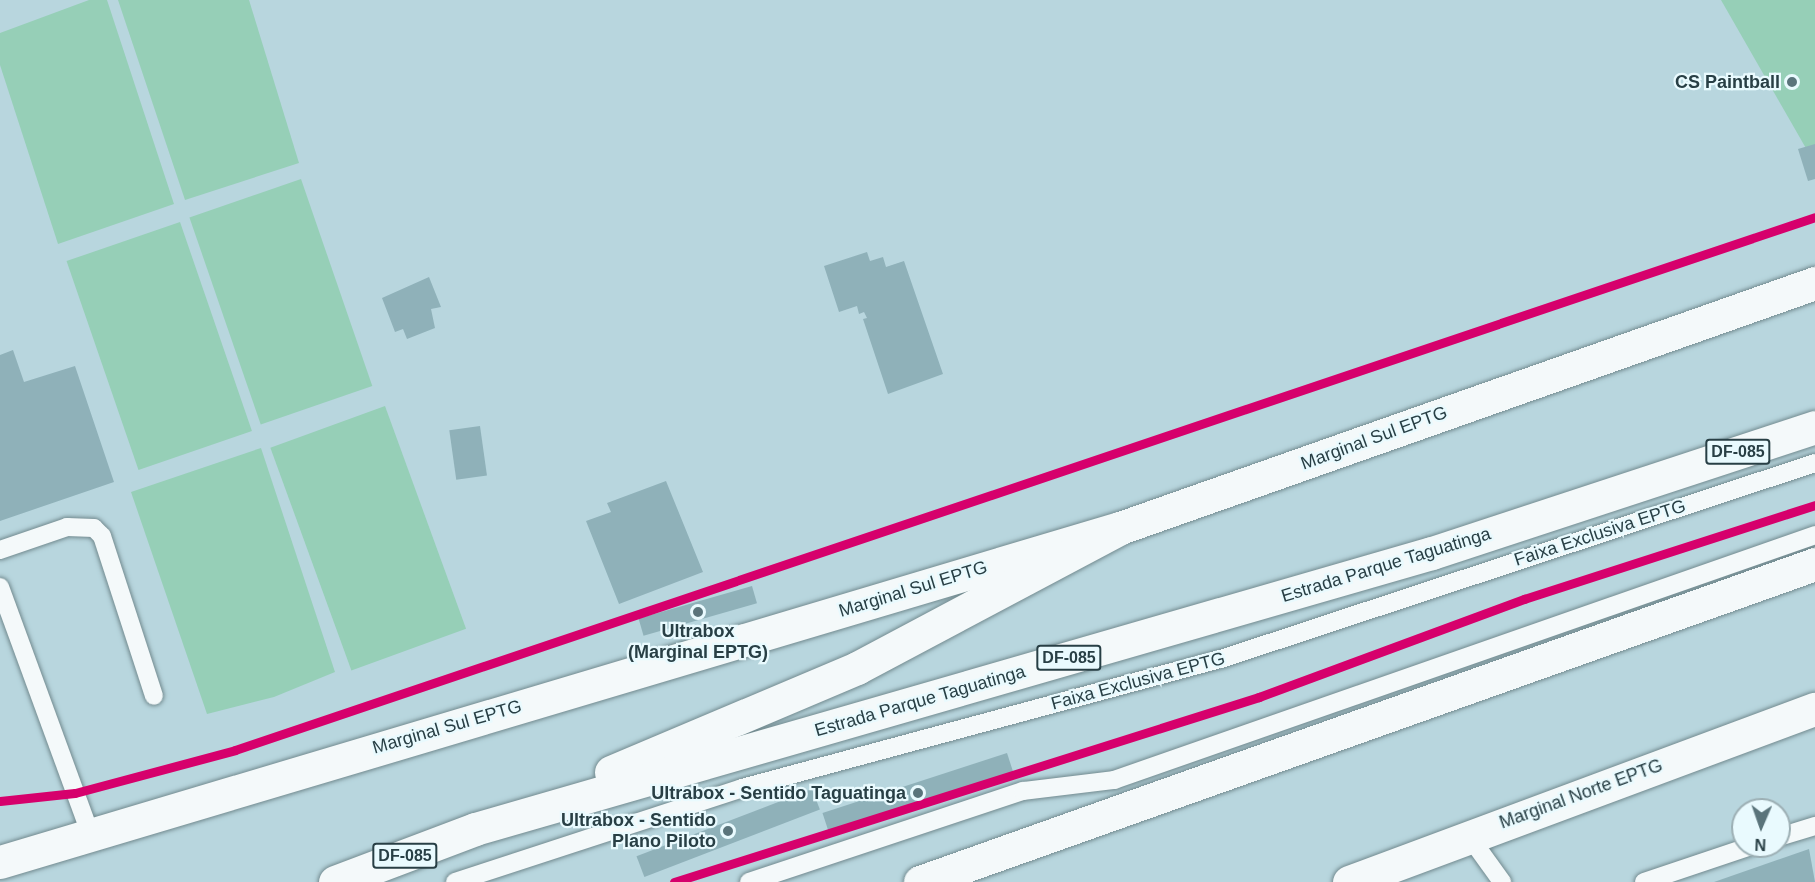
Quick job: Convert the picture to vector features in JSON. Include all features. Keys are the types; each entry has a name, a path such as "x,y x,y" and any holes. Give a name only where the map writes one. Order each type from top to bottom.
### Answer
{"main road":[{"name":"Marginal Sul EPTG","path":"0,862 90,833 1120,528 1815,283"},
{"name":"Estrada Parque Taguatinga","path":"335,882 475,829 1432,553 1815,427"},
{"path":"475,829 857,668 1120,528"},
{"path":"920,882 1815,564"},
{"name":"Marginal Norte EPTG","path":"1348,882 1815,709"}],"lane":[{"name":"Faixa Exclusiva EPTG","path":"455,882 742,788 1221,659 1815,463"},
{"path":"0,550 67,527 94,528 102,536 154,696"},
{"path":"749,882 1023,791 1114,780 1815,535"},
{"path":"0,587 90,833"},
{"path":"1791,833 1815,826"},
{"path":"1469,836 1502,882"},
{"path":"1644,882 1731,853"}],"green space":[{"path":"89,0 107,0 174,204 58,244 0,65 0,33"},
{"path":"118,0 249,0 299,163 185,200"},
{"name":"CS Paintball","path":"1721,0 1815,0 1815,164"},
{"path":"301,179 372,386 261,424 189,217"},
{"path":"180,222 252,431 138,470 67,261"},
{"path":"385,406 466,629 351,670 270,448"},
{"path":"261,448 335,672 274,697 207,714 131,492"}],"building":[{"path":"1815,144 1815,179 1808,181 1798,149"},
{"path":"867,252 870,261 883,257 886,267 904,261 943,374 888,394 863,319 867,318 864,312 859,314 857,306 839,312 824,266"},
{"path":"429,277 441,307 431,309 435,328 407,339 403,329 395,332 382,298"},
{"path":"13,350 24,382 75,366 114,482 0,521 0,355"},
{"path":"480,426 487,476 456,480 449,430"},
{"path":"666,481 703,572 619,604 586,521 611,512 607,503"},
{"name":"Ultrabox (Marginal EPTG)","path":"752,586 757,603 644,636 639,619"},
{"name":"Ultrabox - Sentido Taguatinga","path":"1007,753 1014,774 829,834 822,813"},
{"name":"Ultrabox - Sentido Plano Piloto","path":"812,789 820,810 644,877 636,856"},
{"path":"1809,849 1815,882 1714,882 1783,858 1791,858 1791,855"}],"cycle path":[{"path":"0,801 75,793 235,750 1815,217"},
{"path":"674,882 1259,697 1524,599 1815,505"}],"place":[{"name":"CS Paintball","path":"1792,82"},
{"name":"Ultrabox (Marginal EPTG)","path":"698,612"},
{"name":"Ultrabox - Sentido Taguatinga","path":"918,793"},
{"name":"Ultrabox - Sentido Plano Piloto","path":"728,831"}]}
